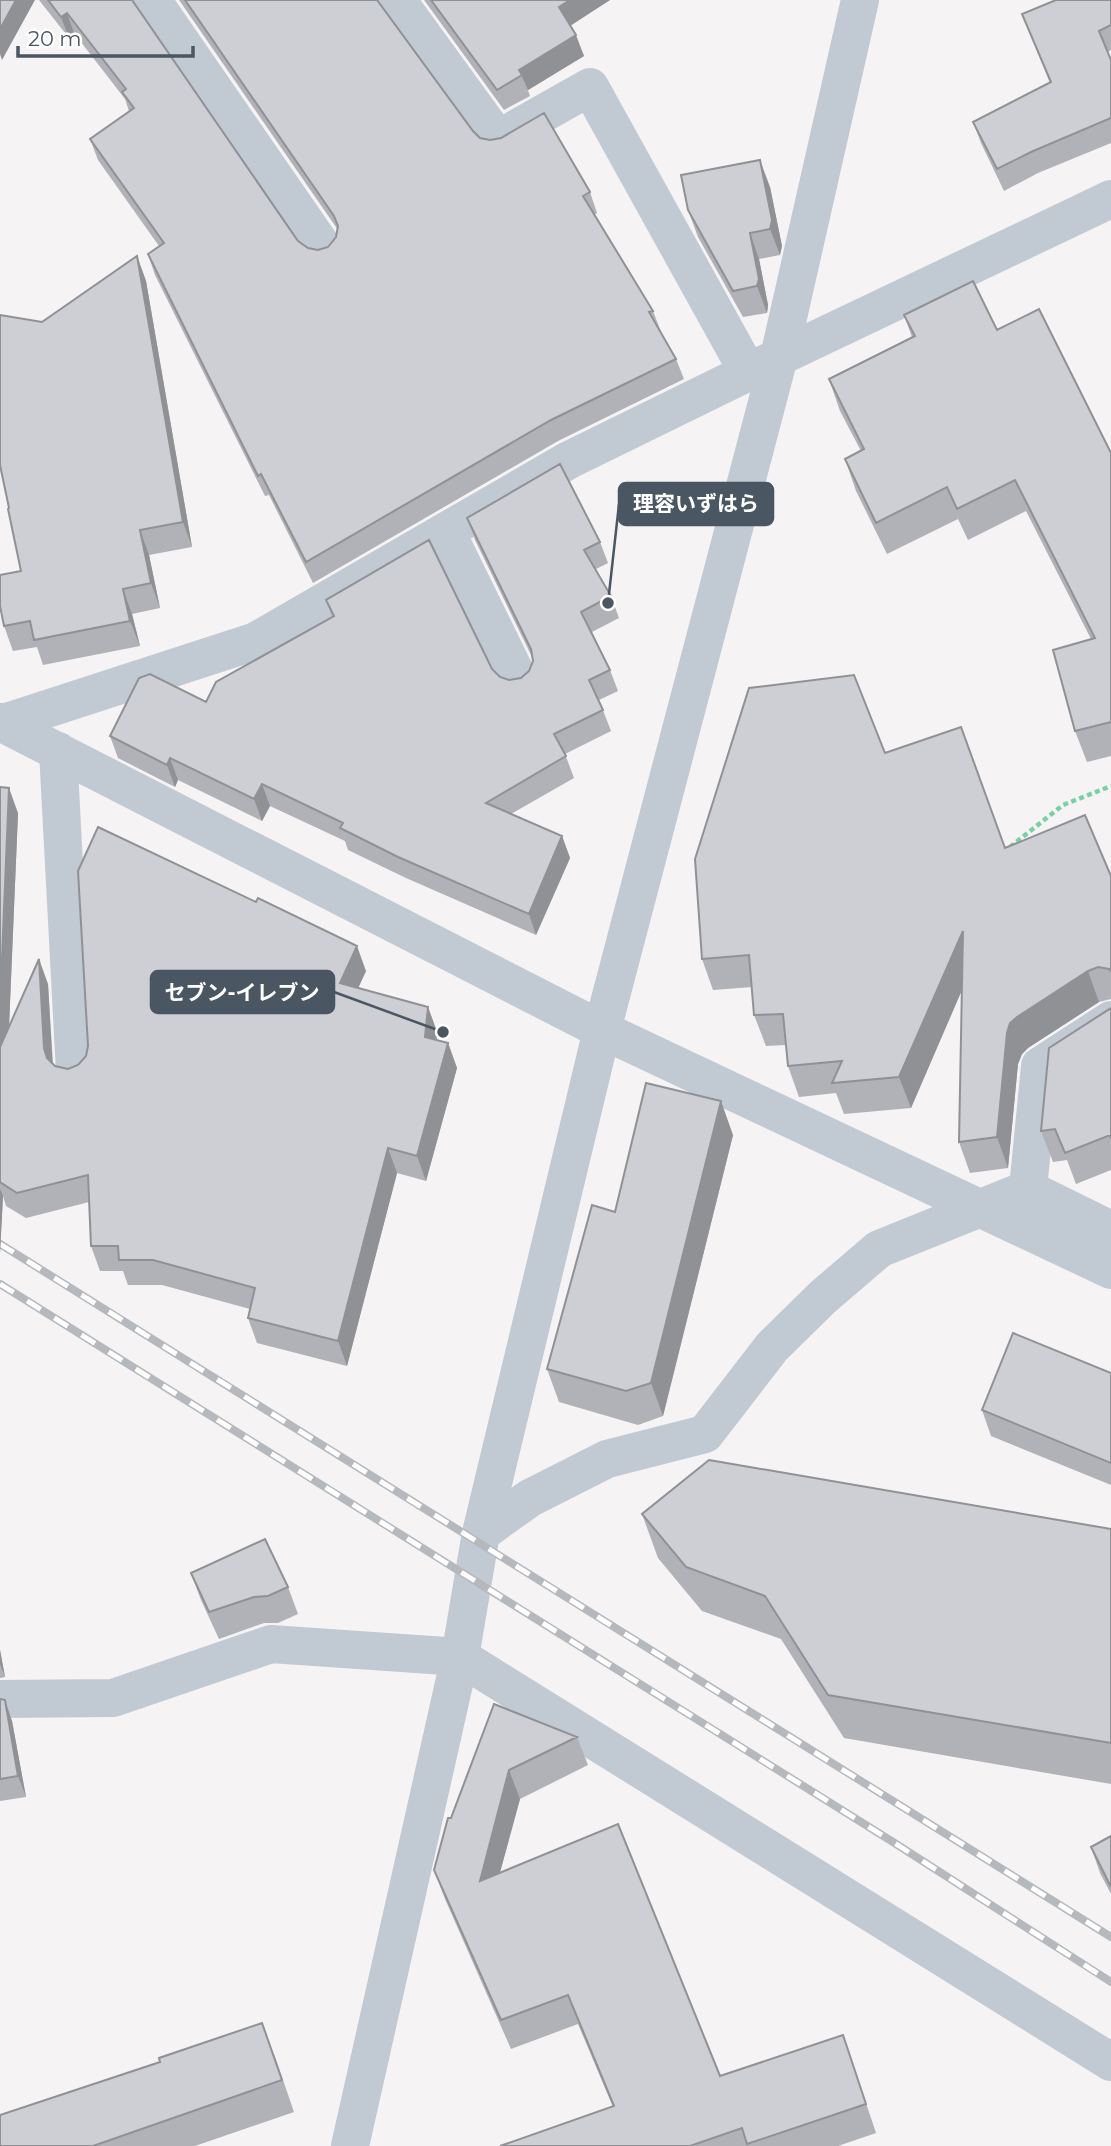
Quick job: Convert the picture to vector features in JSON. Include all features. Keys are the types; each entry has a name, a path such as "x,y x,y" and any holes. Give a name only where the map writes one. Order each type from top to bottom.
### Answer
{"street":[{"path":"152,0 324,249"},
{"path":"397,0 498,139 590,87 763,364"},
{"path":"350,2146 460,1657 481,1533 763,364 860,0"},
{"path":"2,722 256,641 569,460 763,364 1111,199"},
{"path":"446,531 519,680"},
{"path":"2,722 602,1030 1111,1269"},
{"path":"58,751 75,1072"},
{"path":"1028,1189 1040,1066 1111,1020"},
{"path":"481,1533 530,1498 607,1459 705,1434 772,1347 878,1249 1028,1189 1111,1230"},
{"path":"0,1699 113,1698 271,1644 460,1657 1111,2062"}],"path":[{"path":"1006,850 1063,805 1111,786"}],"building":[{"path":"0,0 16,0 0,29"},
{"path":"48,0 132,0 298,241 308,248 318,250 328,247 336,237 338,226 334,216 185,0 377,0 480,138 501,138 544,113 590,192 583,196 653,311 649,312 676,359 551,420 306,562 261,474 258,476 148,254 164,243 90,139 134,108 122,92 126,89 67,13 61,17"},
{"path":"431,0 570,0 559,7 576,35 519,70 522,75 497,90"},
{"path":"1056,0 1111,0 1111,25 1099,31 1111,60 1111,118 997,169 973,122 1051,82 1022,14"},
{"path":"760,160 772,220 770,229 750,233 759,279 757,286 733,291 688,210 681,175"},
{"path":"137,256 183,522 140,530 151,583 123,589 130,621 34,640 30,621 4,626 0,606 0,575 21,571 0,465 0,315 42,322"},
{"path":"973,281 997,330 1039,309 1111,453 1111,722 1075,731 1053,650 1095,638 1015,480 957,509 947,487 876,523 845,459 864,449 829,379 915,336 904,315"},
{"path":"560,464 600,542 584,550 611,596 581,612 610,670 589,680 603,710 554,734 566,756 486,803 562,836 529,914 398,857 340,828 343,823 262,784 254,799 170,758 167,765 110,736 139,678 150,674 206,702 216,682 334,616 326,600 429,540 492,669 500,677 509,680 521,678 529,671 533,661 531,649 467,518"},
{"path":"854,675 885,753 961,727 1005,848 1085,815 1111,876 1111,971 1098,967 1088,971 1010,1023 997,1137 959,1142 963,931 899,1077 832,1083 842,1061 788,1066 783,1014 754,1015 749,955 702,959 695,859 749,688"},
{"path":"0,787 9,788 0,1007"},
{"path":"98,827 256,902 258,898 357,946 340,983 428,1007 425,1037 448,1043 417,1156 388,1148 338,1341 248,1318 255,1288 153,1260 119,1260 118,1246 91,1246 88,1175 17,1193 0,1182 0,1047 39,959 44,1048 47,1058 55,1066 68,1069 78,1065 86,1056 88,1046 78,871"},
{"path":"1111,1008 1111,1139 1110,1135 1065,1153 1055,1129 1041,1131 1049,1048"},
{"path":"646,1083 721,1101 651,1383 626,1391 547,1369 592,1205 615,1212"},
{"path":"1013,1333 1111,1373 1111,1463 982,1410"},
{"path":"709,1460 1111,1529 1111,1743 828,1695 765,1596 686,1567 642,1514"},
{"path":"265,1539 288,1587 268,1596 254,1597 209,1612 191,1573"},
{"path":"0,1699 5,1700 18,1776 0,1779"},
{"path":"494,1704 577,1737 509,1770 480,1881 618,1824 720,2076 843,2035 866,2104 747,2144 742,2128 690,2146 500,2146 614,2106 568,1995 501,2020 434,1870 448,1818 451,1818"},
{"path":"1111,1836 1111,1887 1091,1847"},
{"path":"262,2023 282,2080 93,2146 0,2146 0,2115 160,2062 159,2058"}],"railway":[{"path":"0,1244 1111,1937"},
{"path":"0,1284 893,1842 1111,1982"}],"place":[{"name":"理容いずはら","path":"608,603"},
{"name":"セブン-イレブン","path":"443,1032"}]}
